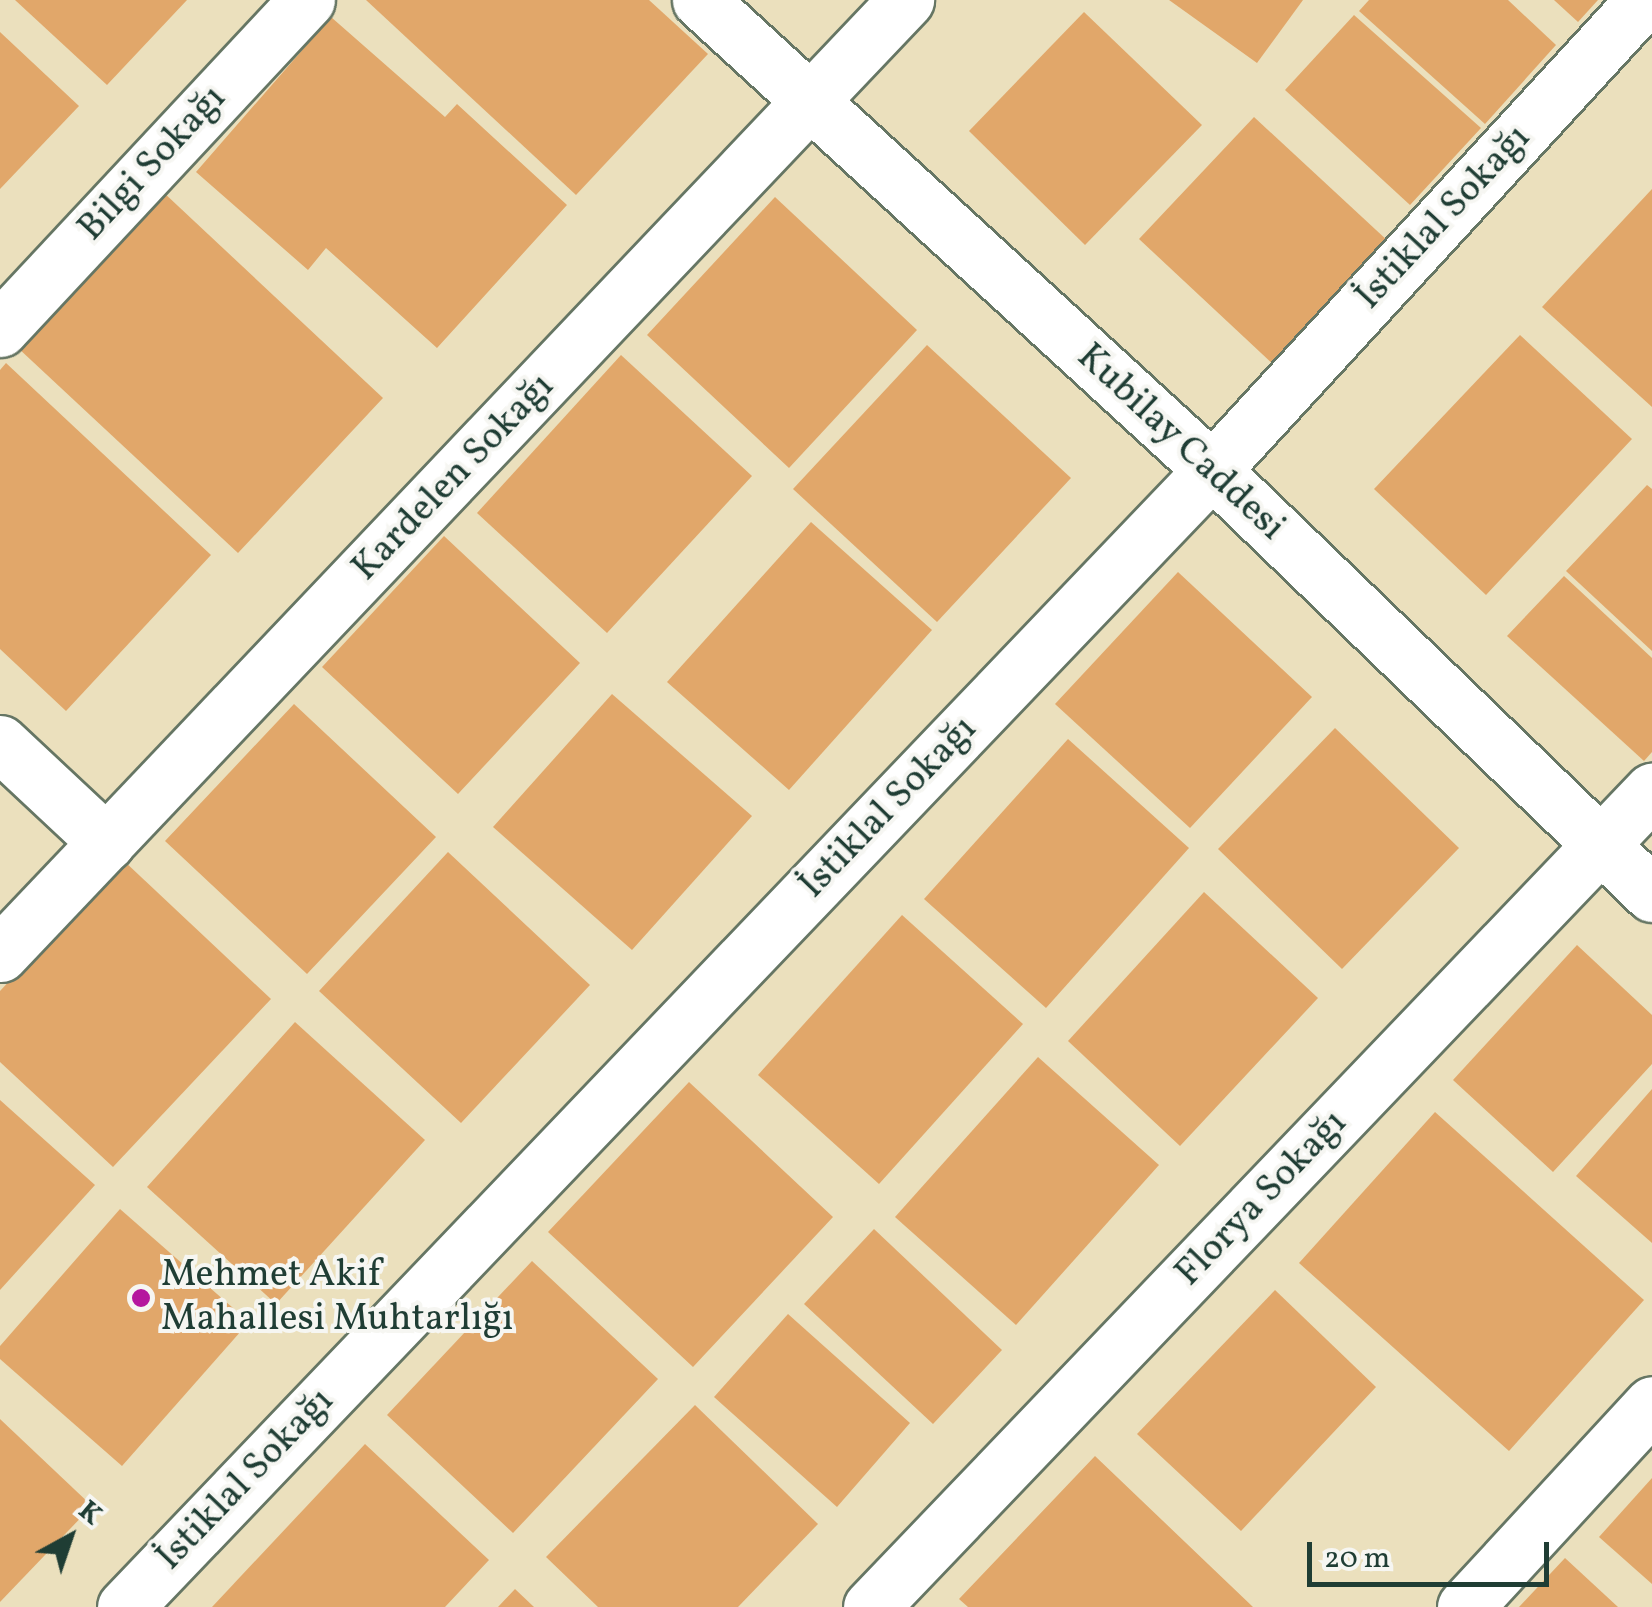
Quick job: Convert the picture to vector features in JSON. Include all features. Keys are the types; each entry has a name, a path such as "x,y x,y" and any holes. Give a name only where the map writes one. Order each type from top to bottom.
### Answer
{"street":[{"name":"Bilgi Sokağı","path":"0,328 306,0"},
{"name":"Kubilay Caddesi","path":"700,0 1212,470 1652,894"},
{"name":"Kardelen Sokağı","path":"0,954 906,0"},
{"name":"İstiklal Sokağı","path":"125,1607 1212,470 1644,0"},
{"path":"0,742 107,843"},
{"name":"Florya Sokağı","path":"871,1607 1652,791"},
{"path":"1465,1607 1652,1404"}],"building":[{"path":"15,0 187,0 107,85"},
{"path":"366,0 649,0 708,54 576,195"},
{"path":"1169,0 1303,0 1257,63"},
{"path":"1369,0 1508,0 1556,45 1485,124 1359,11"},
{"path":"1554,0 1598,0 1578,22"},
{"path":"1084,12 1202,125 1085,245 969,131"},
{"path":"1354,15 1481,128 1410,205 1285,90"},
{"path":"331,17 445,117 457,104 567,205 437,348 326,248 308,270 196,172"},
{"path":"0,32 79,106 0,189"},
{"path":"1254,117 1389,242 1274,365 1139,239"},
{"path":"1652,189 1652,407 1542,307"},
{"path":"162,191 383,398 238,553 17,347"},
{"path":"775,197 917,330 789,468 647,335"},
{"path":"1520,335 1632,439 1486,595 1374,489"},
{"path":"927,345 1071,478 937,622 793,489"},
{"path":"621,355 752,476 607,633 477,513"},
{"path":"6,363 211,555 66,711 0,649 0,370"},
{"path":"1647,485 1652,489 1652,651 1566,571"},
{"path":"811,522 932,630 789,790 667,682"},
{"path":"444,536 580,663 458,794 322,667"},
{"path":"1178,572 1312,697 1190,828 1055,704"},
{"path":"1564,576 1652,658 1652,752 1644,761 1507,636"},
{"path":"612,694 752,816 632,950 493,827"},
{"path":"294,704 436,837 307,974 165,841"},
{"path":"1335,728 1459,848 1342,969 1218,849"},
{"path":"1068,739 1189,848 1046,1008 924,899"},
{"path":"448,852 590,985 461,1123 319,991"},
{"path":"123,860 271,999 113,1167 0,1062 0,991"},
{"path":"1204,892 1318,998 1180,1146 1068,1041"},
{"path":"902,915 1023,1024 879,1184 758,1075"},
{"path":"1577,945 1652,1015 1652,1064 1553,1172 1453,1080"},
{"path":"295,1022 425,1140 276,1304 147,1187"},
{"path":"1038,1057 1159,1165 1016,1325 895,1217"},
{"path":"689,1082 833,1217 693,1367 548,1232"},
{"path":"1652,1089 1652,1243 1576,1176"},
{"path":"0,1100 95,1185 0,1290"},
{"path":"1435,1112 1644,1300 1509,1451 1299,1263"},
{"path":"120,1209 249,1322 122,1466 0,1359 0,1346"},
{"path":"874,1229 1002,1350 933,1424 804,1304"},
{"path":"532,1261 658,1379 513,1533 387,1415"},
{"path":"1275,1290 1376,1387 1241,1531 1137,1434"},
{"path":"788,1314 910,1423 837,1507 714,1397"},
{"path":"695,1405 818,1524 738,1607 598,1607 546,1557"},
{"path":"0,1419 92,1506 0,1602"},
{"path":"365,1444 489,1560 445,1607 212,1607"},
{"path":"1095,1456 1253,1607 968,1607 959,1599"},
{"path":"1652,1478 1652,1584 1599,1537"},
{"path":"1565,1558 1618,1607 1519,1607"},
{"path":"515,1589 534,1607 498,1607"}],"place":[{"name":"Mehmet Akif Mahallesi Muhtarlığı","path":"141,1298"}]}
